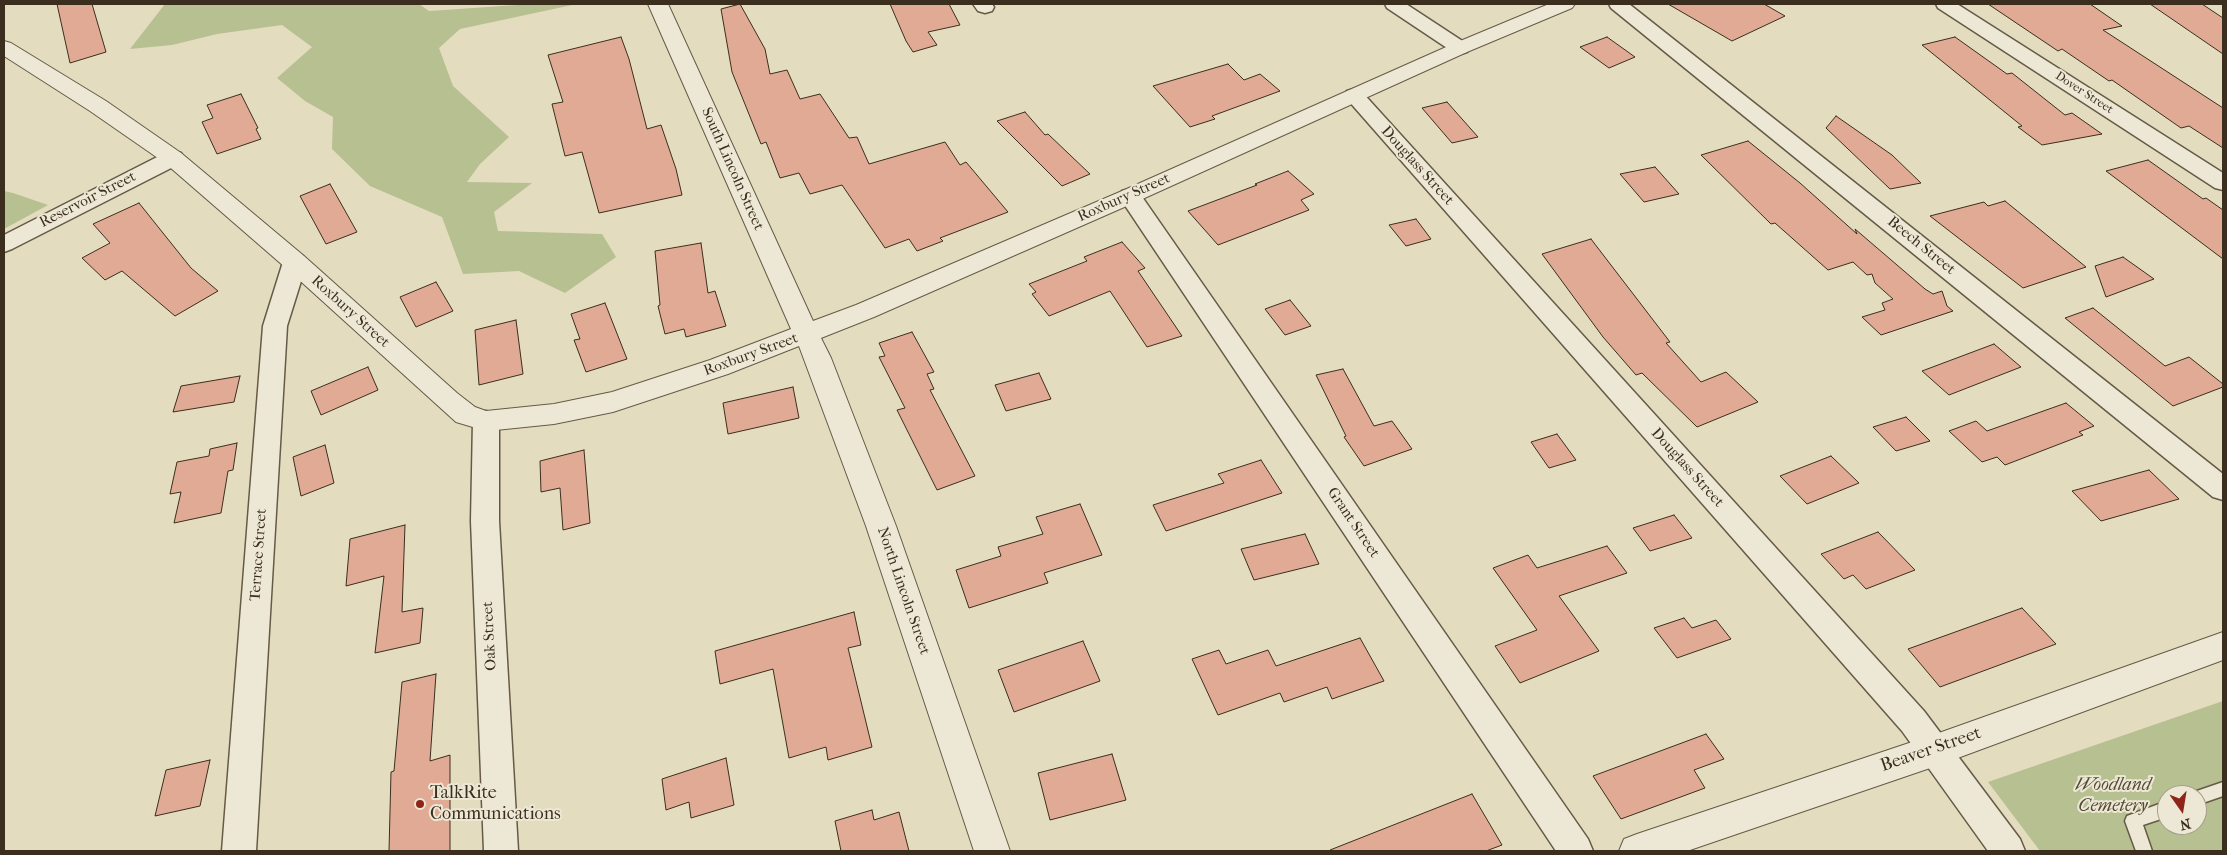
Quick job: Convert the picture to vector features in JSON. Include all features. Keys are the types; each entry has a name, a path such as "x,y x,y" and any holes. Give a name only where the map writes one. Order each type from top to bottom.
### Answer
{"street":[{"name":"South Lincoln Street","path":"658,4 806,334"},
{"path":"1394,4 1460,48"},
{"name":"Roxbury Street","path":"4,47 98,106 173,158 295,262 447,400 466,414 486,421 554,414 613,402 664,386 866,311 1130,196 1460,48 1565,4"},
{"name":"Beech Street","path":"1618,4 2223,489"},
{"name":"Dover Street","path":"1945,4 2223,183"},
{"name":"Douglass Street","path":"1354,95 1899,706 1936,750 2008,851"},
{"name":"Reservoir Street","path":"4,244 173,158"},
{"name":"Grant Street","path":"1130,196 1576,851"},
{"name":"Terrace Street","path":"239,851 275,326 295,262"},
{"name":"North Lincoln Street","path":"806,334 818,358 881,526 992,851"},
{"name":"Oak Street","path":"486,421 485,521 501,851"},
{"name":"Beaver Street","path":"1637,851 1936,750 2223,646"}],"lane":[{"path":"2207,795 2223,789"},
{"path":"2144,851 2133,822 2157,813"}],"green space":[{"path":"165,4 419,4 429,11 532,4 577,4 460,29 439,48 453,86 509,137 480,164 467,182 532,183 494,212 498,231 602,234 616,257 565,293 519,271 463,274 442,217 370,186 332,149 333,117 305,101 277,78 312,47 282,25 217,34 172,45 130,49"},
{"path":"4,191 13,193 48,205 4,229"},
{"name":"Woodland Cemetery","path":"2223,701 2223,851 2040,851 1988,782"}],"building":[{"path":"57,4 92,4 106,52 70,63"},
{"path":"740,4 765,49 770,74 787,70 800,99 820,94 849,138 857,137 869,164 945,142 960,165 966,162 1008,212 940,238 943,241 917,251 909,239 885,248 842,185 810,194 799,173 780,178 766,142 761,144 732,72 721,9"},
{"path":"890,4 949,4 960,25 928,32 937,45 913,52 906,41"},
{"path":"1668,4 1764,4 1785,16 1732,41"},
{"path":"1988,4 2090,4 2122,26 2103,30 2223,108 2223,148 2189,126 2181,128 2112,80 2109,81 2062,49 2058,51"},
{"path":"2150,4 2202,4 2223,18 2223,54"},
{"path":"621,37 629,59 647,129 661,125 676,169 682,195 599,213 582,152 565,156 552,104 563,102 548,55"},
{"path":"1607,37 1635,57 1609,68 1580,47"},
{"path":"1955,37 2007,74 2012,73 2065,115 2072,113 2102,134 2042,145 2018,127 2022,126 1922,45"},
{"path":"1228,64 1244,80 1260,74 1280,91 1212,116 1215,119 1190,127 1153,86"},
{"path":"241,94 258,128 256,129 261,139 217,154 202,122 213,118 207,105"},
{"path":"1447,102 1478,137 1452,143 1422,108"},
{"path":"1025,112 1045,135 1048,134 1090,174 1062,186 997,121"},
{"path":"1836,116 1892,155 1921,183 1890,189 1826,128"},
{"path":"1748,141 1925,289 1933,294 1942,291 1947,306 1953,311 1881,335 1862,317 1885,310 1882,303 1893,299 1875,283 1872,274 1867,275 1853,262 1828,270 1775,223 1771,224 1701,155"},
{"path":"2148,160 2203,199 2206,198 2223,210 2223,259 2106,171"},
{"path":"1655,167 1679,194 1644,202 1620,174"},
{"path":"1288,171 1314,194 1301,200 1309,210 1218,245 1188,211 1257,185 1255,184"},
{"path":"330,184 357,232 326,244 300,196"},
{"path":"2005,201 2086,267 2023,288 1930,216 1984,202 1988,206"},
{"path":"139,203 191,268 218,291 175,316 122,271 105,280 82,258 110,243 93,224"},
{"path":"1416,219 1431,239 1406,246 1389,225"},
{"path":"1591,239 1670,342 1666,343 1701,382 1726,372 1758,402 1697,427 1642,373 1636,375 1603,337 1542,254"},
{"path":"1122,242 1145,268 1138,271 1182,336 1147,347 1110,291 1049,316 1032,294 1036,292 1029,284 1087,261 1084,257"},
{"path":"701,243 708,293 715,291 726,326 686,337 684,329 665,334 658,306 660,305 655,251"},
{"path":"2123,257 2154,279 2106,297 2095,266"},
{"path":"436,282 453,311 416,327 400,297"},
{"path":"1290,300 1311,326 1285,335 1265,309"},
{"path":"605,303 627,359 586,372 574,340 580,339 571,314"},
{"path":"2093,308 2165,366 2189,357 2223,384 2223,387 2173,406 2065,318"},
{"path":"516,320 523,374 479,385 475,330"},
{"path":"912,332 934,372 927,374 934,389 930,390 975,476 937,490 897,410 905,408 879,357 885,356 879,343"},
{"path":"1994,344 2021,367 1949,395 1922,371"},
{"path":"368,367 378,390 321,415 311,391"},
{"path":"1343,369 1374,426 1392,421 1412,449 1364,466 1344,437 1346,436 1316,375"},
{"path":"1039,373 1051,399 1006,411 995,385"},
{"path":"240,376 234,402 173,412 181,386"},
{"path":"793,387 799,418 728,434 723,403"},
{"path":"2066,403 2094,426 2079,432 2083,435 2005,465 1997,457 1982,462 1949,431 1976,421 1987,431"},
{"path":"1906,417 1930,441 1896,451 1873,427"},
{"path":"1557,434 1576,460 1549,468 1531,442"},
{"path":"237,443 233,470 228,471 221,513 174,523 181,492 170,494 177,462 209,456 210,449"},
{"path":"325,445 334,483 301,496 293,457"},
{"path":"584,450 590,523 563,530 560,488 541,492 540,461"},
{"path":"1831,456 1859,483 1807,504 1780,476"},
{"path":"1261,460 1282,493 1166,531 1153,505 1224,483 1218,474"},
{"path":"2149,470 2179,499 2101,521 2072,491"},
{"path":"1080,504 1102,555 1044,573 1048,583 969,608 956,570 1001,556 998,547 1043,534 1036,517"},
{"path":"1674,515 1692,538 1650,551 1633,528"},
{"path":"405,525 402,612 423,608 420,643 375,653 384,576 346,586 350,539"},
{"path":"1878,532 1915,570 1866,589 1853,575 1844,579 1821,554"},
{"path":"1305,534 1319,564 1254,580 1241,549"},
{"path":"1607,546 1627,573 1559,596 1599,651 1520,683 1495,646 1537,630 1493,568 1528,555 1537,568"},
{"path":"2022,608 2056,644 1940,687 1908,649"},
{"path":"854,612 861,645 848,648 872,747 828,760 826,747 789,758 773,669 720,684 715,651"},
{"path":"1684,618 1692,628 1716,620 1731,639 1677,658 1654,628"},
{"path":"1360,638 1384,681 1332,699 1327,687 1284,702 1280,693 1218,715 1192,659 1219,650 1226,664 1268,650 1276,666"},
{"path":"1083,641 1100,681 1014,712 998,670"},
{"path":"436,674 430,761 450,755 450,851 389,851 391,772 394,771 402,682"},
{"path":"1706,734 1724,759 1694,770 1705,788 1621,819 1593,776"},
{"path":"1112,754 1126,800 1050,820 1038,773"},
{"path":"726,758 734,805 691,818 689,802 666,810 662,779"},
{"path":"210,760 200,806 155,816 166,770"},
{"path":"1472,794 1502,845 1486,851 1330,851 1330,850"},
{"path":"872,810 874,820 899,812 909,851 841,851 835,821"}],"place":[{"name":"TalkRite Communications","path":"420,804"}]}
